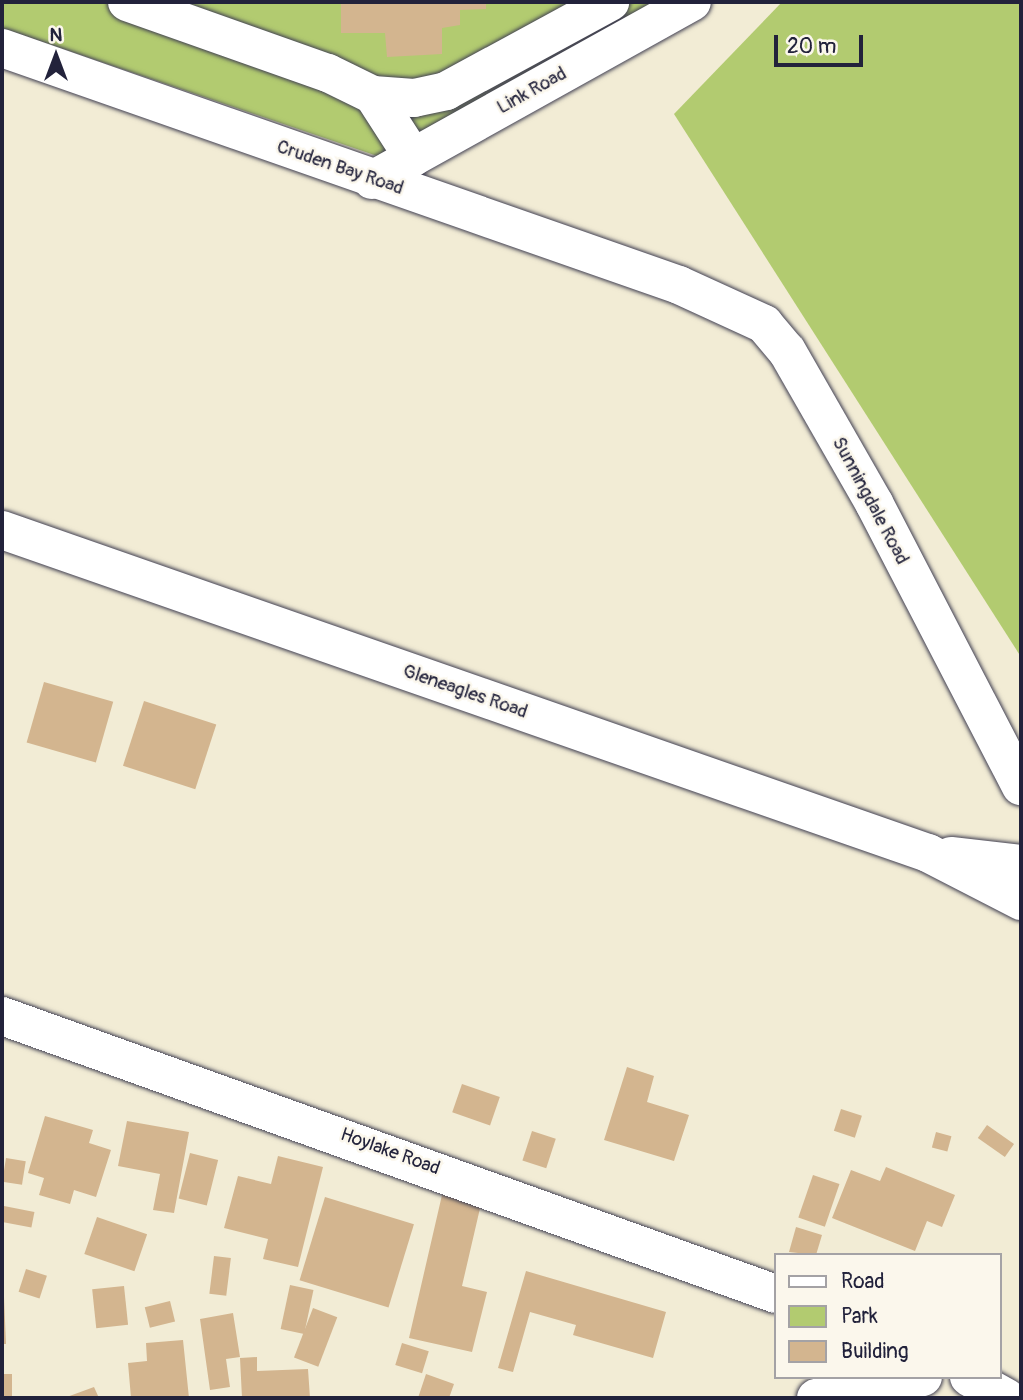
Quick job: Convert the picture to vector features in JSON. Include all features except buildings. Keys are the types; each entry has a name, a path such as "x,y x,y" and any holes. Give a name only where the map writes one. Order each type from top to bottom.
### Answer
{"street":[{"path":"127,2 328,73 373,95 414,98 446,91 610,2"},
{"name":"Link Road","path":"372,180 692,2"},
{"name":"Cruden Bay Road","path":"2,48 372,180 679,285"},
{"path":"373,95 413,158"},
{"name":"Sunningdale Road","path":"679,285 764,324 787,351 874,503 1015,776 1021,809"},
{"name":"Gleneagles Road","path":"2,530 928,853 1021,901"},
{"name":"Gleneagles Road","path":"928,853 1021,864"},
{"path":"1021,864 1018,885 1021,895"},
{"name":"Hoylake Road","path":"2,1016 774,1293"},
{"path":"816,1398 913,1379"},
{"path":"973,1379 1007,1398"}],"green space":[{"path":"2,2 669,2 389,160 2,28"},
{"path":"782,2 1021,2 1021,657 674,114"}]}
